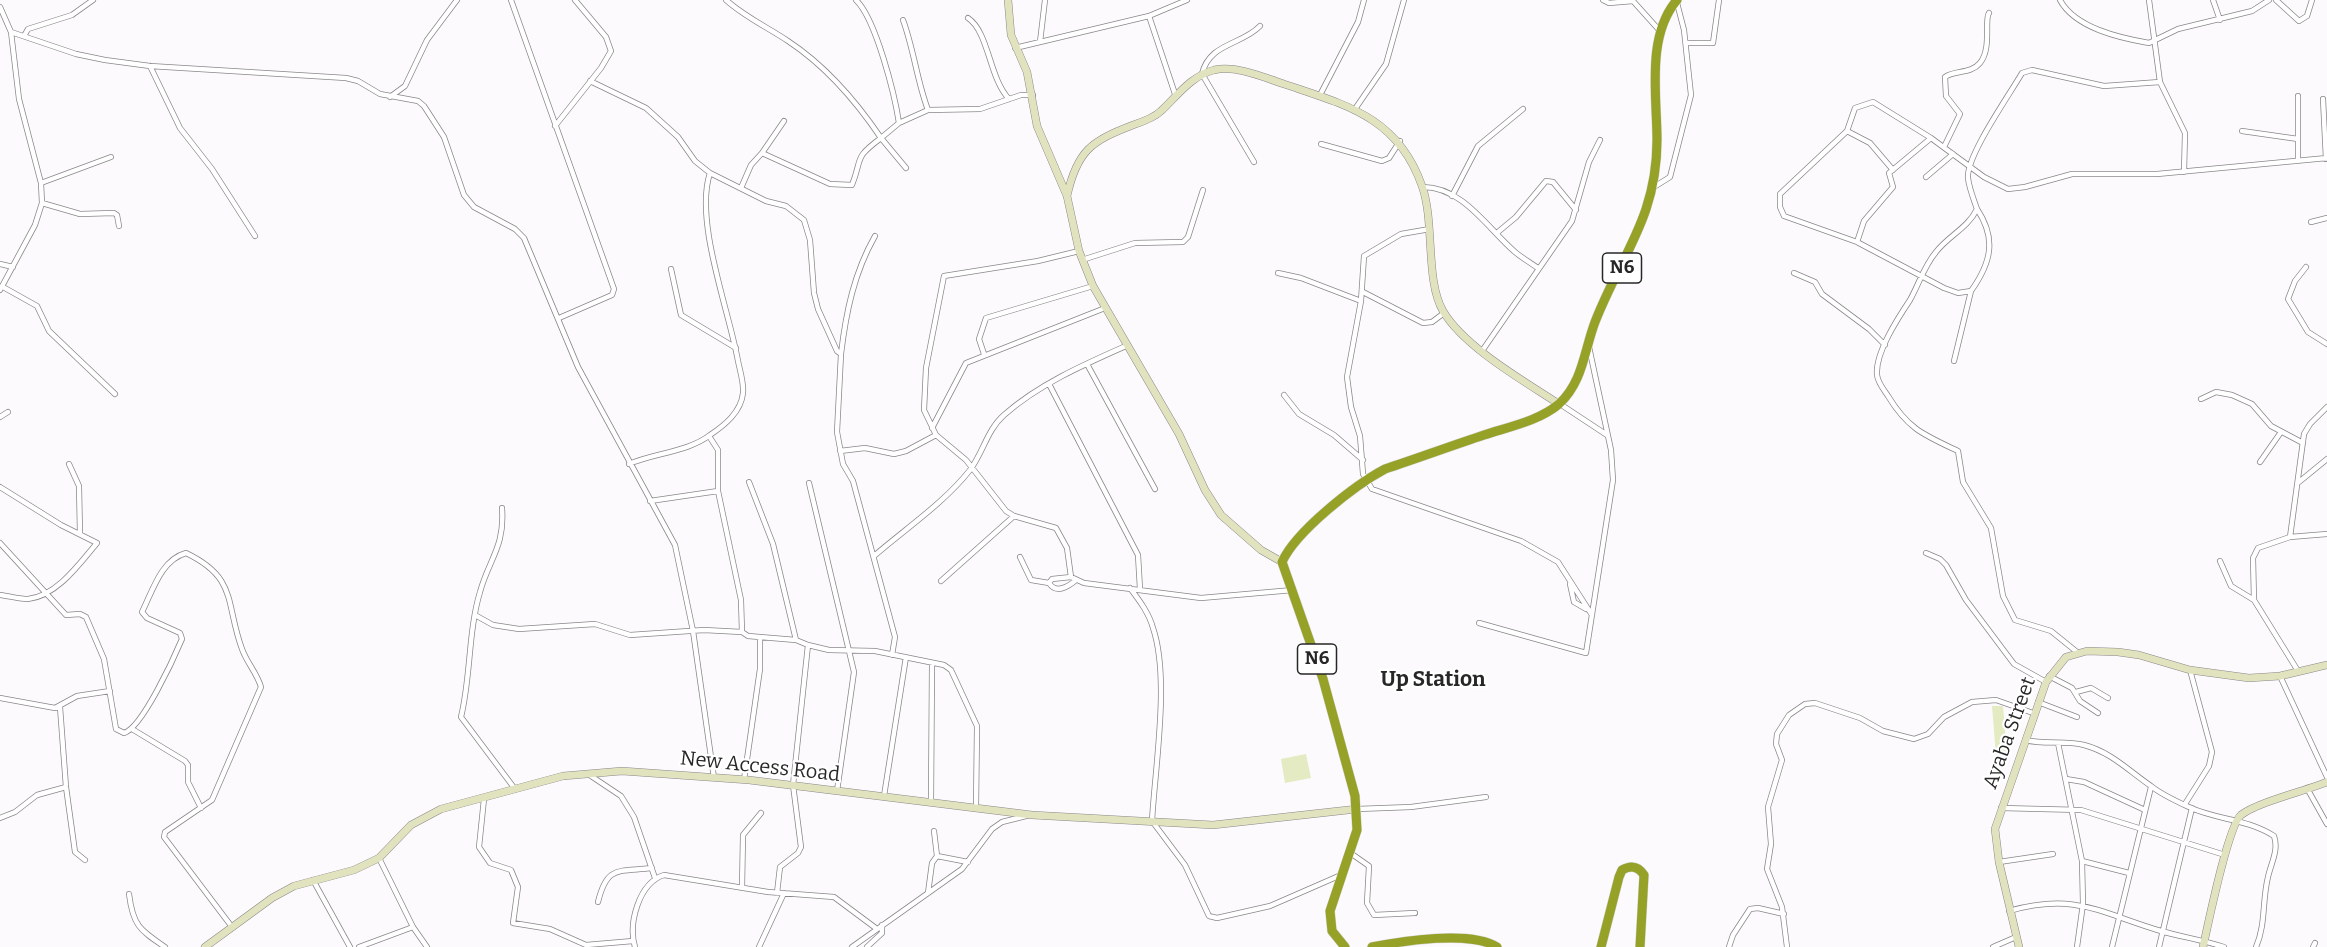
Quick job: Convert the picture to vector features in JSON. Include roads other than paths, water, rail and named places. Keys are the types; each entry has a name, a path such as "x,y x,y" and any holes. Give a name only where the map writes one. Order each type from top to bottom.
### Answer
{"highway":[{"name":"N6","path":"1345,947 1332,931 1330,921 1334,896 1357,830 1357,809 1351,778 1323,679 1282,562 1287,552 1305,533 1365,480 1385,469 1525,422 1559,404 1576,380 1603,304 1639,232 1654,187 1657,153 1657,53 1660,31 1668,10 1677,0"},
{"path":"1601,947 1609,924 1619,877 1622,870 1634,867 1640,869 1644,875 1640,947"},
{"path":"1372,947 1399,942 1478,939 1497,947"}],"main road":[{"path":"1008,0 1011,35 1027,72 1033,95 1036,126 1067,196 1079,251 1093,286 1179,434 1205,490 1221,515 1261,550 1282,562"},
{"path":"1067,196 1079,158 1096,141 1160,112 1175,94 1202,74 1217,69 1250,72 1355,109 1400,141 1423,187 1436,292 1444,313 1482,351 1559,404"},
{"path":"2077,652 2100,651 2139,655 2190,670 2249,678 2280,676 2327,664"},
{"name":"Ayaba Street","path":"2019,947 1999,862 1995,829 2033,713 2047,679 2066,657 2077,652"},
{"name":"New Access Road","path":"205,947 272,898 294,886 354,870 379,858 420,818 441,809 585,772 622,771 744,780 1032,815 1214,825 1357,809"},
{"path":"2204,944 2225,855 2237,820 2250,811 2327,782"}],"street":[{"path":"24,36 28,29 72,15 93,0"},
{"path":"390,97 405,86 427,40 457,0"},
{"path":"511,0 614,289 612,295 559,318"},
{"path":"555,126 608,57 611,47 606,37 575,0"},
{"path":"726,0 789,42 832,78 850,96 880,138 906,168"},
{"path":"856,0 865,12 894,91 899,123"},
{"path":"1040,42 1046,0"},
{"path":"1015,48 1069,37 1149,16 1187,0"},
{"path":"1320,95 1358,22 1364,0"},
{"path":"1355,109 1386,64 1404,0"},
{"path":"1604,0 1609,3 1632,1 1660,31"},
{"path":"1654,187 1670,177 1690,104 1691,85 1686,43 1677,0"},
{"path":"1686,43 1713,43 1719,0"},
{"path":"2060,0 2084,22 2102,31 2140,41 2156,42 2178,29 2252,11 2269,0"},
{"path":"2149,0 2160,82 2185,133 2184,172"},
{"path":"2213,0 2220,20"},
{"path":"2276,0 2299,21 2307,16 2312,0"},
{"path":"0,7 11,32 19,99 41,183 42,203 35,225 1,289 37,306 49,330 115,394"},
{"path":"1944,147 1960,114 1947,99 1945,77 1969,70 1982,61 1989,37 1986,18 1989,12"},
{"path":"1149,16 1175,94"},
{"path":"968,18 975,24 997,83 1009,99"},
{"path":"903,20 914,54 917,80 928,110"},
{"path":"1254,162 1202,74 1204,67 1218,49 1253,33 1260,26"},
{"path":"11,32 76,54 150,66 346,78 390,97 418,102 433,117 444,137 464,195 474,207 514,229 524,238 578,367 675,545 693,631 714,778"},
{"path":"150,66 180,128 212,169 255,236"},
{"path":"1954,361 1971,291 1985,264 1990,244 1987,225 1977,209 1968,178 1970,166 1978,146 2022,74 2032,70 2104,86 2160,82"},
{"path":"590,81 646,108 678,137 695,161 710,173 766,201 786,206 804,220 810,240 814,293 818,309 837,351 841,354"},
{"path":"762,153 830,184 844,186 853,182 856,161 865,150 899,123 928,110 980,109 1009,99 1033,95"},
{"path":"2298,96 2298,161"},
{"path":"1971,291 1952,291 1857,242 1784,216 1780,207 1780,194 1847,131 1855,108 1873,102 1931,138 1991,182 2008,189 2025,187 2072,174 2184,172 2326,159 2323,99"},
{"path":"1452,196 1478,146 1523,109"},
{"path":"741,188 752,165 784,121"},
{"path":"1847,131 1870,143 1893,170"},
{"path":"2242,131 2298,139"},
{"path":"1857,242 1864,221 1893,187 1888,174 1931,138"},
{"path":"1482,351 1576,210 1589,162 1600,140"},
{"path":"1321,144 1382,161 1389,158 1400,141"},
{"path":"1926,177 1953,154"},
{"path":"41,183 111,157"},
{"path":"629,464 709,436 733,416 741,401 743,392 736,348 721,292 705,208 705,188 710,173"},
{"path":"1498,232 1516,217 1545,181 1553,182 1576,210"},
{"path":"1423,187 1438,188 1452,196 1498,232 1515,252 1538,268"},
{"path":"1082,260 1135,243 1183,243 1188,237 1203,190"},
{"path":"42,203 80,214 114,213 117,215 118,226"},
{"path":"1977,209 1973,218 1938,249 1928,262 1885,345 1877,375 1892,403 1913,429 1958,451 1963,482 1991,528 2003,596 2015,620 2051,631 2077,652"},
{"path":"2311,222 2327,218"},
{"path":"1430,230 1401,234 1364,256 1363,292 1347,377 1365,480 1372,489 1521,541 1545,552 1558,562 1586,609 1592,615"},
{"path":"875,236 861,261 853,287 841,354 836,419 843,464 854,481 895,638 892,655"},
{"path":"1073,579 1067,548 1056,528 1014,516 1006,511 966,460 936,435 923,405 926,368 944,276 1038,261 1079,251"},
{"path":"0,264 13,267"},
{"path":"2306,267 2295,281 2288,298 2290,307 2308,332 2327,344"},
{"path":"671,269 681,315 736,348"},
{"path":"1278,273 1301,278 1361,301"},
{"path":"1794,273 1815,282 1822,294 1869,329 1885,345"},
{"path":"984,354 979,339 986,318 1093,286"},
{"path":"1363,292 1423,323 1432,322 1444,313"},
{"path":"932,428 964,366 984,354 1105,308"},
{"path":"874,556 954,486 971,468 985,440 1001,418 1049,384 1128,345"},
{"path":"1479,623 1586,653 1613,480 1607,435 1589,347"},
{"path":"1087,364 1155,489"},
{"path":"1049,384 1138,555 1140,589"},
{"path":"2201,399 2216,392 2232,395 2252,404 2268,423 2303,443"},
{"path":"1284,395 1299,414 1334,435 1363,460"},
{"path":"1559,404 1607,435"},
{"path":"2290,537 2307,428 2327,407"},
{"path":"0,417 8,412"},
{"path":"2260,462 2281,432"},
{"path":"840,451 865,448 894,454 906,451 936,435"},
{"path":"709,436 718,450 718,491 741,600 742,632"},
{"path":"2298,482 2327,460"},
{"path":"69,464 79,486 80,534"},
{"path":"749,482 772,544 796,640"},
{"path":"809,483 854,672 837,790"},
{"path":"0,487 98,543 64,581 43,593 27,599 0,595"},
{"path":"650,501 718,491"},
{"path":"502,508 500,544 484,580 475,615 470,679 461,717 515,789"},
{"path":"941,580 1014,516"},
{"path":"2254,600 2255,552 2263,545 2290,537 2327,534"},
{"path":"0,543 43,593 68,616 80,614 86,617 104,659 116,729 124,733 132,729 169,668 182,635 147,618 142,612 165,566 175,556 186,553 208,565 221,580 231,604 243,652 261,687 218,791 212,800 165,832 164,837 232,927"},
{"path":"1926,554 1940,559 1946,565 1966,600 2014,664 2076,692 2091,688 2108,698"},
{"path":"1020,557 1030,580 1049,583 1059,589 1066,587 1073,579"},
{"path":"2220,561 2231,586 2254,600 2298,671"},
{"path":"1049,583 1052,579 1073,579 1201,598 1293,590"},
{"path":"1130,588 1152,625 1161,673 1152,821 1185,865 1209,916 1217,918 1270,906 1341,875"},
{"path":"475,615 493,625 519,629 588,624 630,635 693,631 742,632 748,636 760,638 796,640 829,650 875,651 932,663 951,670 977,726 976,809"},
{"path":"744,780 760,669 760,638"},
{"path":"777,893 780,867 798,853 801,847 793,785 808,645"},
{"path":"884,796 906,657"},
{"path":"931,802 932,663"},
{"path":"2185,804 2209,766 2212,752 2190,670"},
{"path":"2280,676 2327,777"},
{"path":"0,698 60,707 78,696 110,691"},
{"path":"2076,692 2080,700 2098,713"},
{"path":"1787,947 1784,914 1767,869 1771,844 1768,807 1782,760 1776,744 1777,734 1789,716 1805,704 1815,703 1855,716 1883,731 1914,739 1928,734 1944,717 1972,702 1996,700 2033,713"},
{"path":"2038,702 2077,717"},
{"path":"60,707 66,787 75,852 85,860"},
{"path":"132,729 185,761 188,765 188,782 201,808"},
{"path":"2025,740 2046,744 2076,743 2097,750 2120,761 2151,787 2192,808 2262,828 2274,836 2276,842 2266,884 2264,923 2256,947"},
{"path":"2058,743 2082,861 2084,904 2077,947"},
{"path":"585,772 621,796 634,818 655,878"},
{"path":"2066,778 2084,782 2145,810"},
{"path":"0,818 15,812 37,795 66,787"},
{"path":"2112,947 2151,787"},
{"path":"2308,789 2327,824"},
{"path":"1357,809 1419,806 1486,797"},
{"path":"484,799 479,847 490,863 511,870 518,887 513,923 521,926 544,927 580,944 594,946 633,940"},
{"path":"2001,808 2072,808 2225,855"},
{"path":"2159,947 2192,808"},
{"path":"742,888 743,836 761,813"},
{"path":"852,947 968,862 992,829 1002,822 1032,815"},
{"path":"928,893 932,863 937,856 934,831"},
{"path":"1349,852 1369,866 1367,903 1374,915 1415,913"},
{"path":"1999,862 2053,855"},
{"path":"937,856 968,862"},
{"path":"379,858 413,927 427,947"},
{"path":"2082,861 2129,873"},
{"path":"597,902 602,882 611,873 652,868"},
{"path":"635,947 634,916 648,886 655,878 674,876 777,893 834,897 880,927 882,933 867,947"},
{"path":"313,880 350,947"},
{"path":"759,947 784,893"},
{"path":"129,894 135,922 144,934 165,947"},
{"path":"2009,911 2050,903 2084,904 2204,944 2224,947"},
{"path":"1729,947 1733,935 1750,909 1758,908 1784,914"},
{"path":"359,947 413,927"},
{"path":"1993,947 2016,937"}],"district":[{"name":"Up Station","path":"1433,680"}]}
